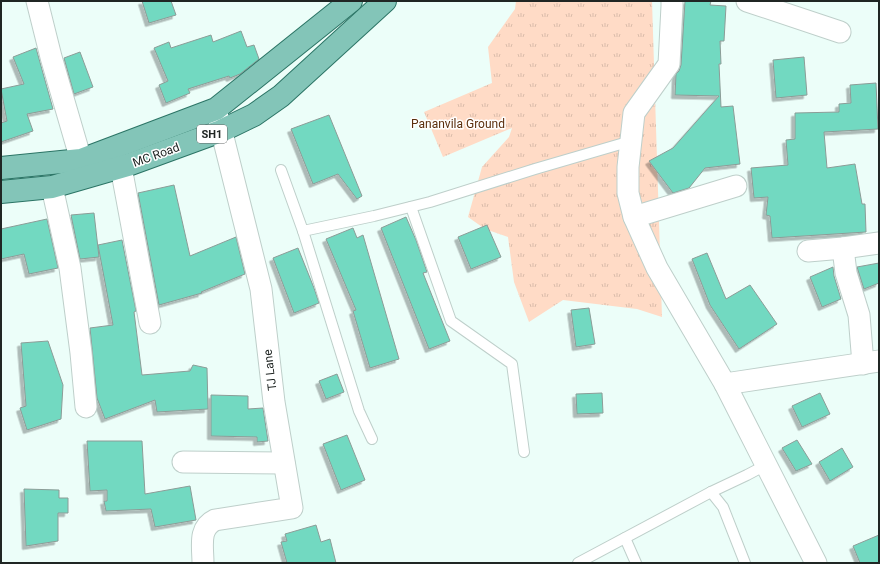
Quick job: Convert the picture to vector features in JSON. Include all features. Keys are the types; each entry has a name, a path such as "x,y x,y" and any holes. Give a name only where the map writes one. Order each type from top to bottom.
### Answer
{"main road":[{"name":"MC Road","path":"1,168 81,160 216,109 352,1"},
{"name":"MC Road","path":"1,192 52,187 121,167 221,131 254,115 281,96 385,1"}],"street":[{"path":"37,1 51,57 81,160"},
{"path":"672,1 669,64 634,112 628,167 628,193 634,217 656,268 725,384 816,563"},
{"path":"747,1 840,32"},
{"name":"TJ Lane","path":"203,563 202,535 210,522 292,508 274,402 261,289 216,109"},
{"path":"121,167 150,323"},
{"path":"634,217 736,186"},
{"path":"52,187 70,268 81,353 86,407"},
{"path":"808,251 879,243"},
{"path":"725,384 871,362 846,273 843,248"},
{"path":"183,462 284,464"}],"lane":[{"path":"303,231 430,202 631,141"},
{"path":"281,170 303,231 359,411 372,439"},
{"path":"411,207 451,321 512,364 524,452"},
{"path":"578,563 711,492 766,465"},
{"path":"711,492 723,507 746,563"},
{"path":"625,538 636,563"}],"green space":[{"name":"Pananvila Ground","path":"516,1 652,1 662,317 637,309 563,300 529,322 514,282 508,237 485,229 468,217 482,167 509,137 512,128 443,157 424,112 492,83 488,47 515,9"}],"building":[{"path":"142,1 171,1 176,15 149,23"},
{"path":"685,1 711,1 710,5 726,6 724,41 720,41 721,64 719,64 721,107 733,106 740,164 705,168 689,188 673,193 649,161 673,148 719,96 675,95 676,74 681,65"},
{"path":"241,31 247,47 254,45 259,59 240,74 188,89 190,93 166,103 159,85 168,81 154,48 169,42 171,48 211,35 213,42"},
{"path":"36,48 53,109 27,114 33,131 1,142 1,123 7,121 1,89 24,84 13,57"},
{"path":"80,52 93,87 74,94 64,58"},
{"path":"804,57 807,95 776,98 773,60"},
{"path":"876,83 878,129 824,132 827,168 855,164 862,204 865,204 866,232 772,238 770,216 766,215 768,197 754,198 751,168 788,165 786,140 795,139 795,113 839,112 839,104 851,103 850,85"},
{"path":"329,115 362,196 357,199 338,174 313,184 291,129"},
{"path":"174,185 190,256 236,237 245,274 201,292 202,293 159,305 138,193"},
{"path":"94,213 99,257 80,259 71,215"},
{"path":"406,217 427,272 423,273 450,341 429,349 381,228"},
{"path":"47,219 58,268 29,274 24,254 1,259 1,229"},
{"path":"487,225 501,257 471,269 458,237"},
{"path":"353,228 357,238 363,235 399,359 370,368 353,311 356,310 326,239"},
{"path":"122,240 136,311 134,312 142,375 190,371 193,365 207,368 208,409 157,412 155,400 105,419 97,398 90,328 113,325 98,245"},
{"path":"298,248 319,303 294,313 273,258"},
{"path":"707,253 726,299 750,285 777,324 739,349 710,305 692,259"},
{"path":"879,263 879,283 864,289 857,267"},
{"path":"833,267 834,276 841,299 822,307 810,277"},
{"path":"589,308 595,344 576,347 571,310"},
{"path":"48,341 63,385 61,419 27,430 20,408 26,406 21,343"},
{"path":"337,374 344,392 326,399 319,381"},
{"path":"602,393 603,413 577,414 576,394"},
{"path":"820,393 830,414 802,427 792,406"},
{"path":"211,395 248,396 248,409 263,408 268,441 257,442 257,437 211,436"},
{"path":"347,435 365,480 341,490 323,444"},
{"path":"797,440 812,464 796,471 782,448"},
{"path":"87,441 142,441 145,494 190,486 196,520 155,527 151,509 106,511 104,501 107,501 107,490 90,491"},
{"path":"842,448 853,467 830,481 819,462"},
{"path":"24,489 59,490 59,498 68,498 68,513 58,513 58,541 26,546"},
{"path":"316,525 321,542 330,539 336,563 287,563 281,542 287,541 285,534"},
{"path":"879,535 879,563 860,563 853,546"}]}
